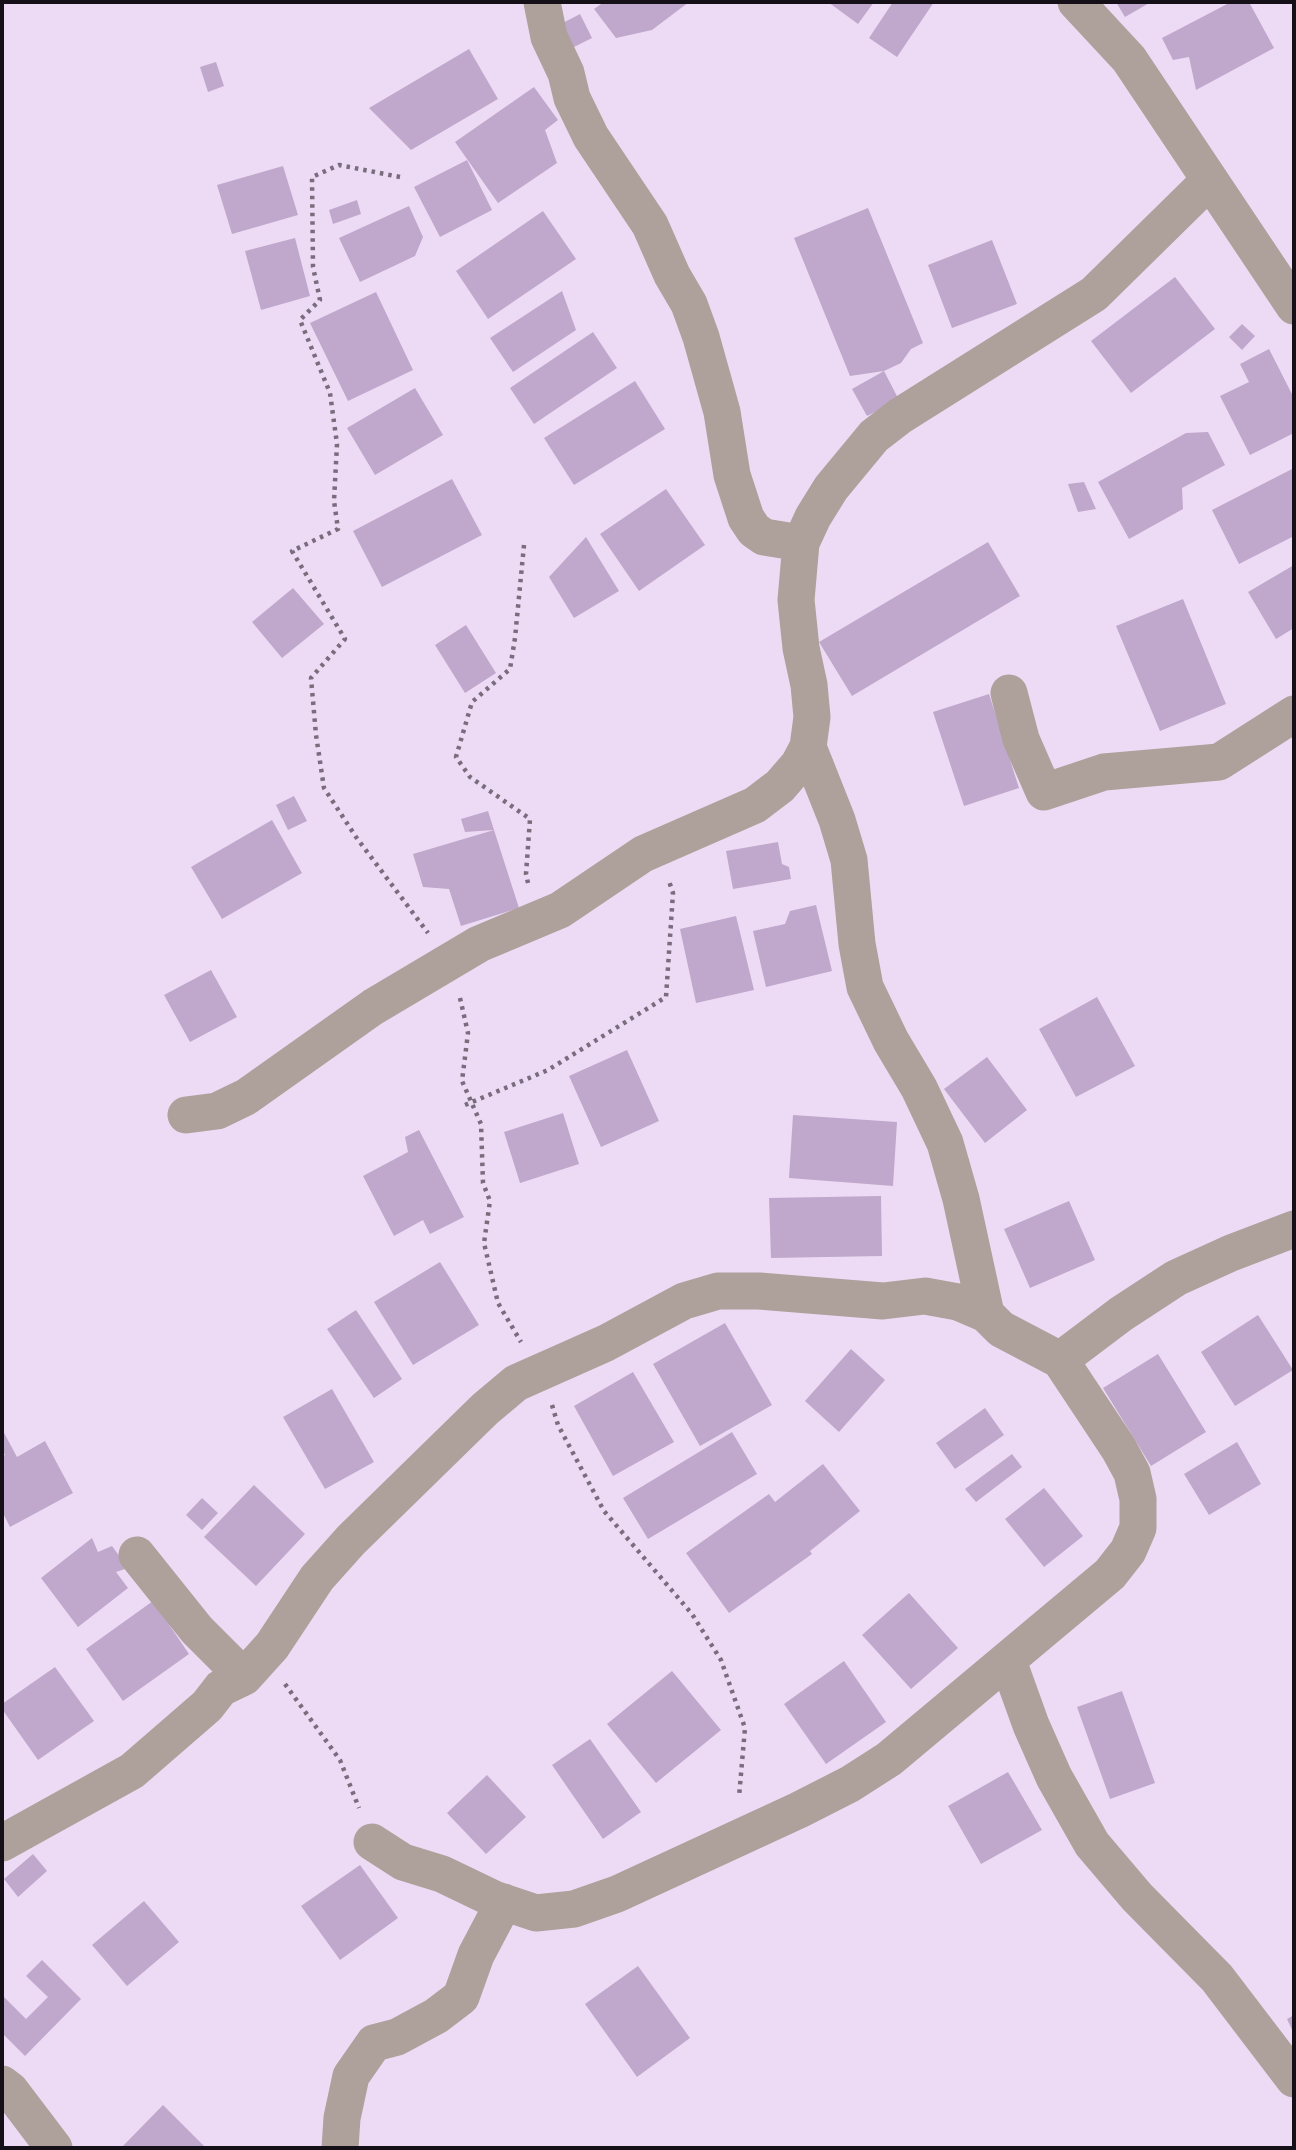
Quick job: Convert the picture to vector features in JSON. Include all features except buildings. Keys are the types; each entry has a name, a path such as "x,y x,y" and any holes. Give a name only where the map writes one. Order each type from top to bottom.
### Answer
{"street":[{"path":"542,2 549,37 566,73 572,98 591,137 650,225 672,275 689,304 722,412 732,475 746,518 754,530 764,537 801,544"},
{"path":"1076,2 1129,59 1294,306"},
{"path":"186,1115 217,1111 246,1097 373,1007 479,944 559,910 643,854 755,805 780,786 799,764 808,747 812,717 796,600 801,544 813,517 831,488 874,436 918,405 1094,294 1209,181"},
{"path":"1009,693 1021,738 1044,792 1104,772 1219,762 1294,714"},
{"path":"808,747 838,820 849,860 857,944 865,987 891,1041 919,1088 944,1143 961,1199 986,1314"},
{"path":"1060,1360 1121,1314 1176,1278 1294,1229"},
{"path":"2,1843 132,1771 196,1715 221,1688 253,1666 317,1578 351,1540 485,1409 516,1383 606,1343 684,1301 718,1291 760,1291 883,1301 925,1296 958,1302 986,1314 1001,1329 1060,1360 1132,1473 1138,1499 1138,1528 1128,1551 1110,1574 889,1759 850,1784 691,1862 617,1894 574,1909 536,1913 442,1874 403,1862 372,1842"},
{"path":"137,1555 197,1630 253,1666"},
{"path":"1008,1661 1031,1725 1054,1777 1091,1844 1137,1898 1217,1978 1294,2079"},
{"path":"340,2148 342,2118 351,2076 374,2043 397,2037 436,2016 461,1997 476,1955 505,1902"},
{"path":"2,2084 10,2090 54,2148"}],"path":[{"path":"400,177 339,165 312,177 313,267 320,300 300,320 330,393 337,444 334,501 338,529 292,551 345,639 311,678 324,788 356,837 420,920 447,963"},
{"path":"516,929 531,895 526,874 530,819 470,777 456,757 472,702 510,668 520,600 524,545"},
{"path":"465,1105 548,1070 666,997 673,893 657,848"},
{"path":"479,944 457,988 468,1033 462,1081 481,1124 483,1183 490,1201 484,1243 498,1303 513,1330 543,1372 558,1425 604,1511 692,1614 721,1660 745,1728 739,1799"},
{"path":"253,1666 340,1760 372,1842"}]}
